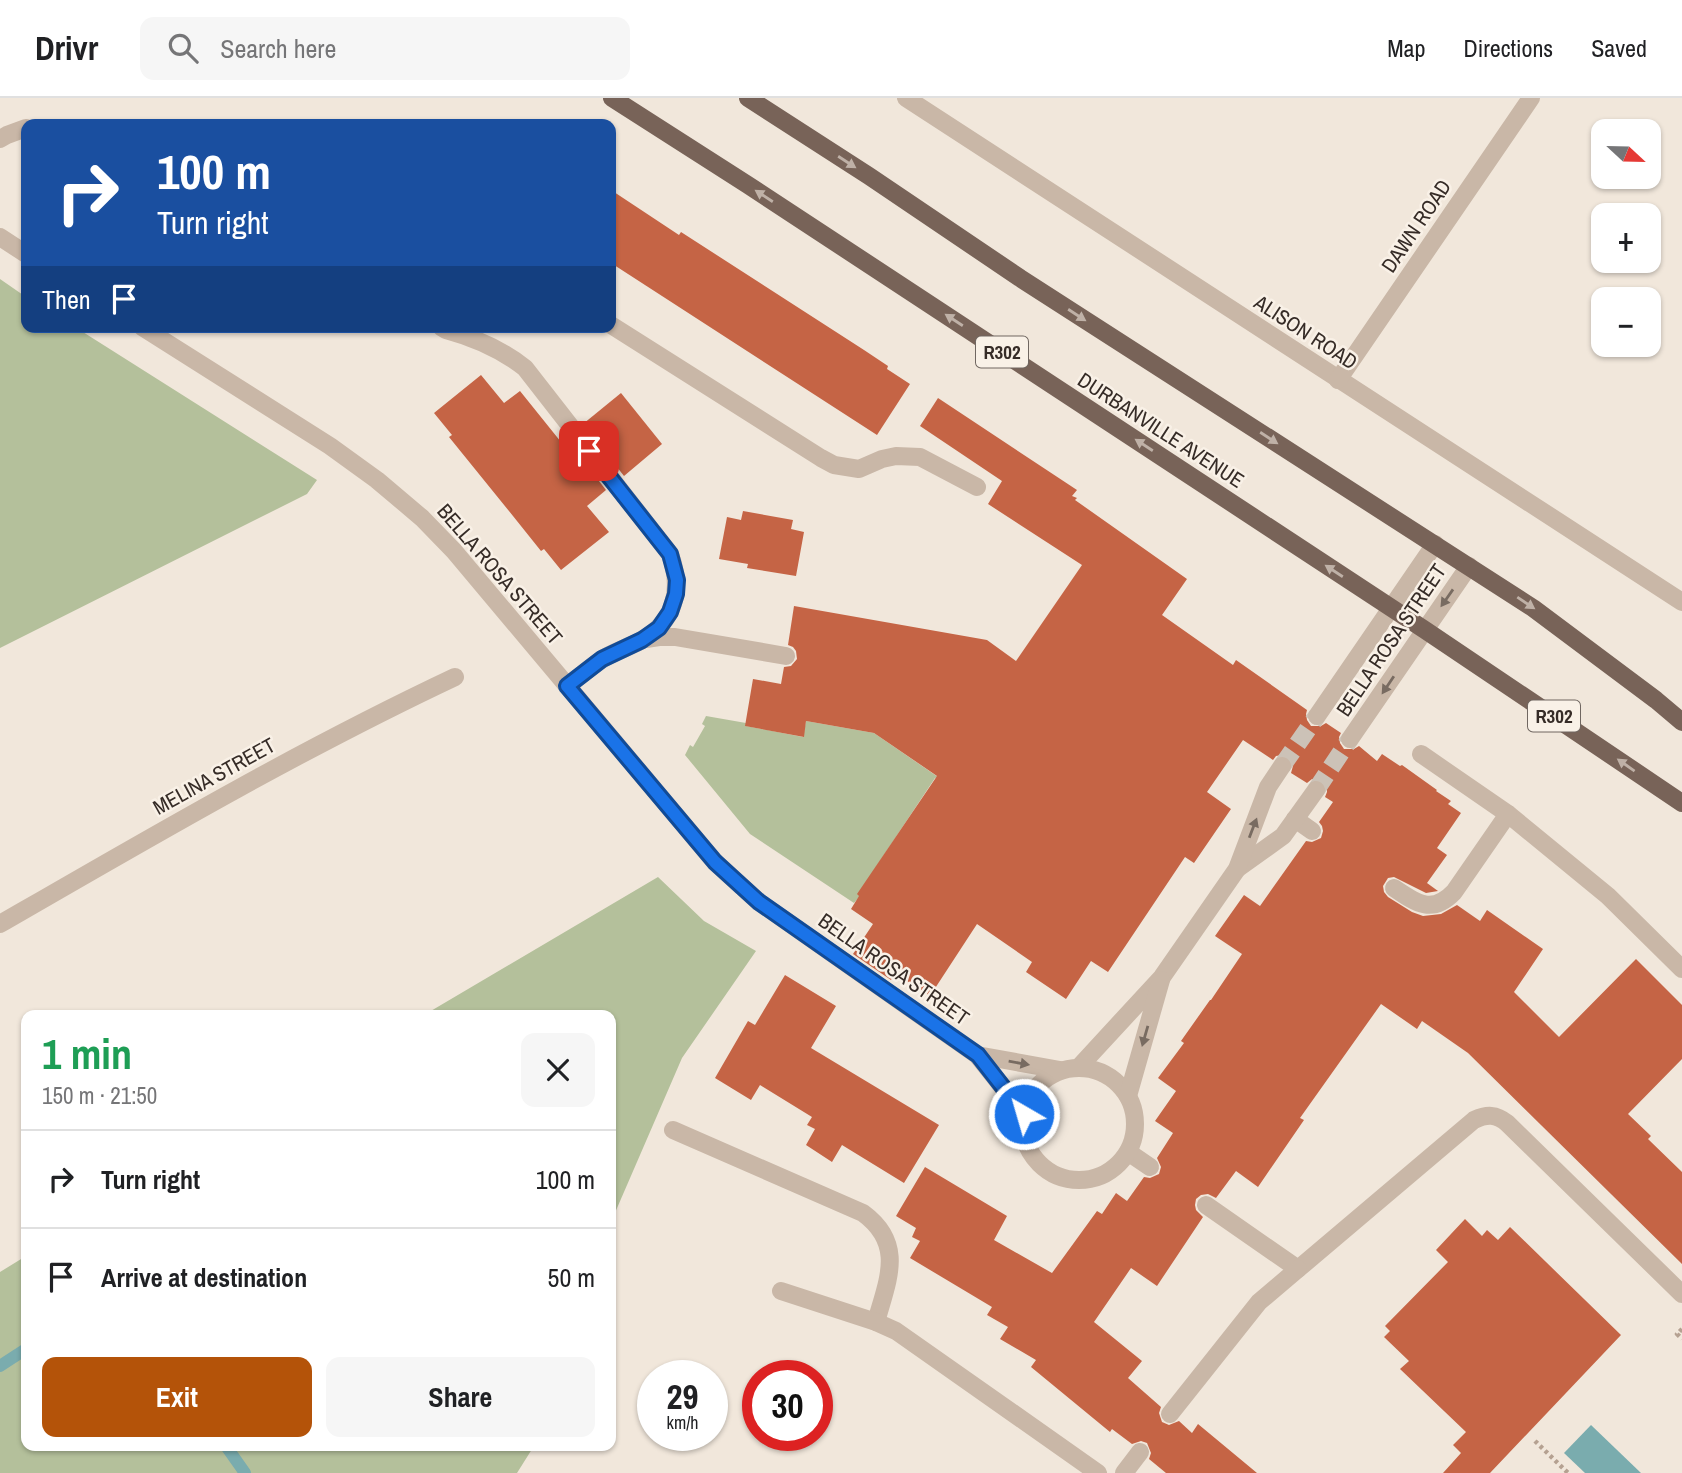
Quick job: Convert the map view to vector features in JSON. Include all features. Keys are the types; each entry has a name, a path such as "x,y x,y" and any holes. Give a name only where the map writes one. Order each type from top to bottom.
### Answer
{"main road":[{"name":"DURBANVILLE AVENUE","path":"612,98 1425,630 1682,803"},
{"path":"748,98 1020,278 1532,607 1682,722"}],"street":[{"name":"ALISON ROAD","path":"906,98 1682,602"},
{"name":"DAWN ROAD","path":"1338,380 1531,98"},
{"path":"0,139 21,130"},
{"path":"0,237 21,251"},
{"path":"616,328 834,465 859,469 896,456 919,457 977,487"},
{"name":"BELLA ROSA STREET","path":"151,333 330,446 377,480 422,518 454,551 715,862 759,902 978,1055 1024,1114"},
{"path":"452,333 488,344 524,368 670,554 677,580 676,594 670,612 659,628 642,640 602,659 567,686"},
{"name":"BELLA ROSA STREET","path":"1317,716 1435,544"},
{"name":"BELLA ROSA STREET","path":"1350,739 1469,566"},
{"path":"642,640 659,636 676,637 786,656"},
{"name":"MELINA STREET","path":"0,924 202,808 382,711 454,677"},
{"path":"1421,754 1508,814 1608,896 1682,969"},
{"path":"1079,1067 1161,977 1237,869 1268,787 1282,766"},
{"path":"1237,869 1283,836 1316,790"},
{"path":"1394,888 1420,904 1433,905 1445,901 1508,814"},
{"path":"1295,819 1312,831"},
{"path":"1128,1096 1161,977"},
{"name":"BELLA ROSA STREET","path":"978,1055 1060,1070"},
{"path":"1079,1067 1098,1070 1115,1080 1128,1096 1135,1114 1135,1133 1128,1152 1115,1167 1098,1177 1079,1181 1059,1177 1043,1168 1030,1152 1023,1133 1024,1114 1030,1096 1042,1080 1060,1070 1079,1067"},
{"path":"1170,1414 1259,1302 1482,1116 1492,1115 1507,1123 1682,1294"},
{"path":"673,1130 863,1213 875,1222 883,1234 890,1260 889,1275 876,1322"},
{"path":"1128,1152 1150,1167"},
{"path":"1206,1205 1298,1269"},
{"path":"781,1291 896,1331 1098,1473"},
{"path":"1124,1473 1140,1452"}],"path":[{"path":"1682,1329 1677,1334 1682,1339"},
{"path":"1535,1441 1568,1473"}],"green space":[{"path":"0,279 21,294 21,333 84,333 317,480 307,494 0,648"},
{"path":"706,716 803,737 806,721 874,733 938,777 854,903 750,834 685,755 705,726 702,724"},
{"path":"658,877 704,921 756,951 682,1058 616,1210 616,1010 432,1010"},
{"path":"21,1259 21,1451 531,1451 517,1473 0,1473 0,1272"}],"water":[{"path":"1591,1425 1641,1473 1585,1473 1564,1453"}],"building":[{"path":"616,193 864,350 910,384 877,435 616,266"},
{"path":"481,375 504,403 520,391 561,442 565,438 606,490 587,506 609,532 561,570 544,549 541,551 449,437 452,435 434,413"},
{"path":"621,393 662,444 624,476 583,424"},
{"path":"938,398 1077,490 1072,496 1077,498 1075,500 1187,579 1162,615 1233,665 1236,660 1307,710 1307,720 1311,726 1326,723 1341,733 1340,743 1344,749 1359,746 1377,761 1382,754 1402,765 1451,801 1448,804 1461,813 1437,848 1447,855 1427,883 1438,891 1426,893 1394,877 1388,878 1383,886 1384,892 1412,912 1423,916 1441,914 1457,905 1480,921 1487,910 1543,949 1514,992 1559,1037 1636,959 1682,1005 1682,1059 1628,1114 1651,1136 1648,1139 1682,1172 1682,1264 1468,1053 1422,1021 1417,1029 1381,1004 1300,1118 1304,1120 1258,1187 1236,1171 1216,1198 1208,1194 1196,1199 1196,1210 1203,1217 1157,1286 1131,1268 1094,1322 1142,1361 1128,1378 1161,1407 1159,1413 1162,1422 1169,1425 1179,1421 1192,1433 1198,1424 1257,1473 1166,1473 1149,1459 1151,1453 1147,1443 1141,1441 1132,1444 1112,1429 1110,1432 1031,1367 1036,1360 1000,1339 1008,1327 987,1315 992,1307 910,1258 920,1241 912,1237 916,1228 896,1216 925,1167 1007,1216 994,1240 1052,1273 1097,1211 1102,1214 1116,1193 1127,1201 1144,1177 1150,1178 1159,1174 1161,1167 1157,1158 1173,1133 1155,1121 1176,1091 1158,1078 1242,954 1215,936 1244,895 1260,906 1306,841 1312,842 1321,838 1323,831 1319,822 1333,802 1325,797 1327,786 1322,780 1312,779 1307,783 1291,773 1293,766 1289,757 1276,756 1273,760 1243,740 1207,792 1231,809 1194,863 1185,857 1108,972 1091,961 1066,999 1026,972 1032,962 977,924 930,996 898,975 893,975 891,980 853,954 873,924 851,909 859,896 857,894 937,776 874,733 806,721 804,737 745,726 753,679 781,684 784,667 791,666 797,659 796,651 788,645 794,606 987,640 1016,661 1082,565 988,504 1002,481 920,426"},
{"path":"743,511 793,520 791,529 804,532 796,576 747,568 748,564 719,559 727,517 741,520"},
{"path":"785,975 836,1006 811,1048 939,1125 904,1183 842,1145 832,1162 806,1145 815,1129 807,1125 812,1117 760,1085 751,1100 715,1078 748,1021 755,1025"},
{"path":"1465,1219 1482,1236 1487,1230 1498,1240 1510,1227 1621,1335 1490,1473 1443,1473 1461,1453 1453,1445 1466,1432 1400,1369 1409,1361 1384,1337 1390,1331 1385,1326 1448,1262 1436,1250"}],"waterway":[{"path":"0,1366 21,1352"},
{"path":"230,1451 245,1473"}],"tunnel":[{"path":"1282,766 1317,716"},
{"path":"1316,790 1350,739"}],"route":[{"path":"589,451 670,554 677,580 676,594 670,612 659,628 642,640 602,659 567,686 715,862 759,902 978,1055 1024,1114"}]}
